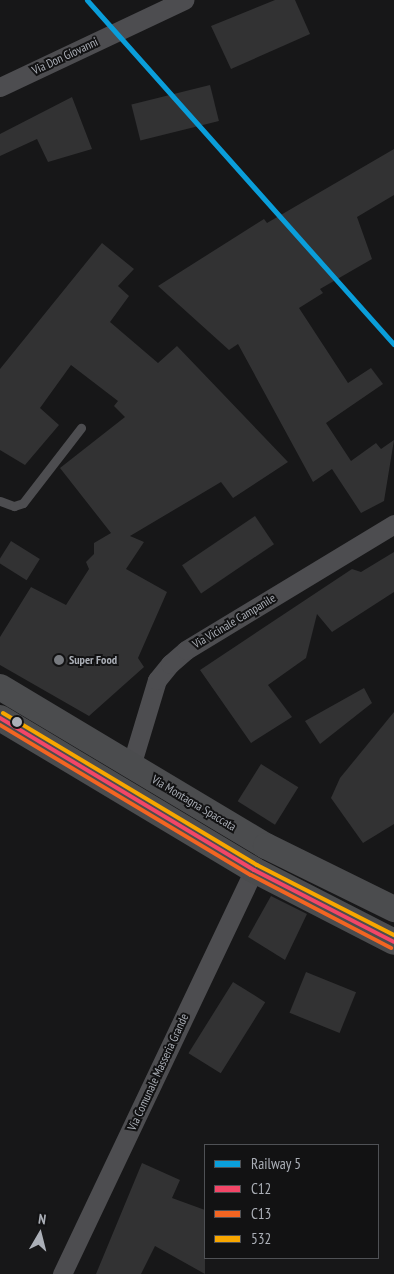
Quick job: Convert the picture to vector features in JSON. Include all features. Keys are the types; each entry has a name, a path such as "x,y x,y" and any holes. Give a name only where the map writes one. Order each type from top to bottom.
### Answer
{"main road":[{"name":"Via Montagna Spaccata","path":"0,688 266,846 394,909"},
{"path":"0,718 254,870 394,942"}],"street":[{"name":"Via Don Giovanni","path":"0,87 184,0"},
{"name":"Via Vicinale Campanile","path":"131,766 157,680 170,664 186,650 394,524"},
{"name":"Via Comunale Masseria Grande","path":"62,1274 254,870"}],"lane":[{"path":"0,500 14,506 23,503 81,428"}],"building":[{"path":"275,0 295,0 310,34 231,69 211,26"},
{"path":"210,85 219,121 140,140 131,105"},
{"path":"72,97 92,149 48,162 37,139 0,156 0,134"},
{"path":"394,149 394,195 357,217 372,259 320,289 323,293 299,308 348,383 371,368 383,384 326,423 351,461 376,443 381,449 394,440 384,501 361,513 332,469 313,482 238,344 229,350 158,286 264,219 267,223"},
{"path":"102,243 134,269 118,286 129,296 110,322 158,363 177,346 288,462 233,498 221,482 130,536 144,542 126,569 167,592 138,658 144,667 89,716 0,665 0,637 31,587 66,605 89,569 86,562 94,554 94,543 111,533 60,468 125,417 114,406 118,401 71,365 40,408 59,425 25,465 0,450 0,369"},
{"path":"255,516 274,544 201,593 182,565"},
{"path":"11,541 40,559 27,580 0,564 0,559"},
{"path":"394,552 394,592 332,632 317,614 306,658 268,685 292,717 251,743 200,670 352,569 361,572"},
{"path":"364,688 372,703 320,744 305,721"},
{"path":"394,712 394,824 363,843 331,798 340,778"},
{"path":"261,764 298,787 275,825 238,801"},
{"path":"271,896 307,914 285,960 248,937"},
{"path":"306,972 356,992 340,1033 290,1013"},
{"path":"233,982 265,1002 221,1073 188,1053"},
{"path":"142,1163 180,1180 172,1198 204,1210 205,1274 155,1246 141,1274 96,1274"}],"rail line":[{"name":"5","path":"87,0 394,344"}],"transit line":[{"name":"532","path":"3,713 257,865 394,935"},
{"name":"C12","path":"0,718 254,870 394,942"},
{"name":"C13","path":"0,725 251,875 391,948"}],"place":[{"name":"Super Food","path":"59,660"}]}
